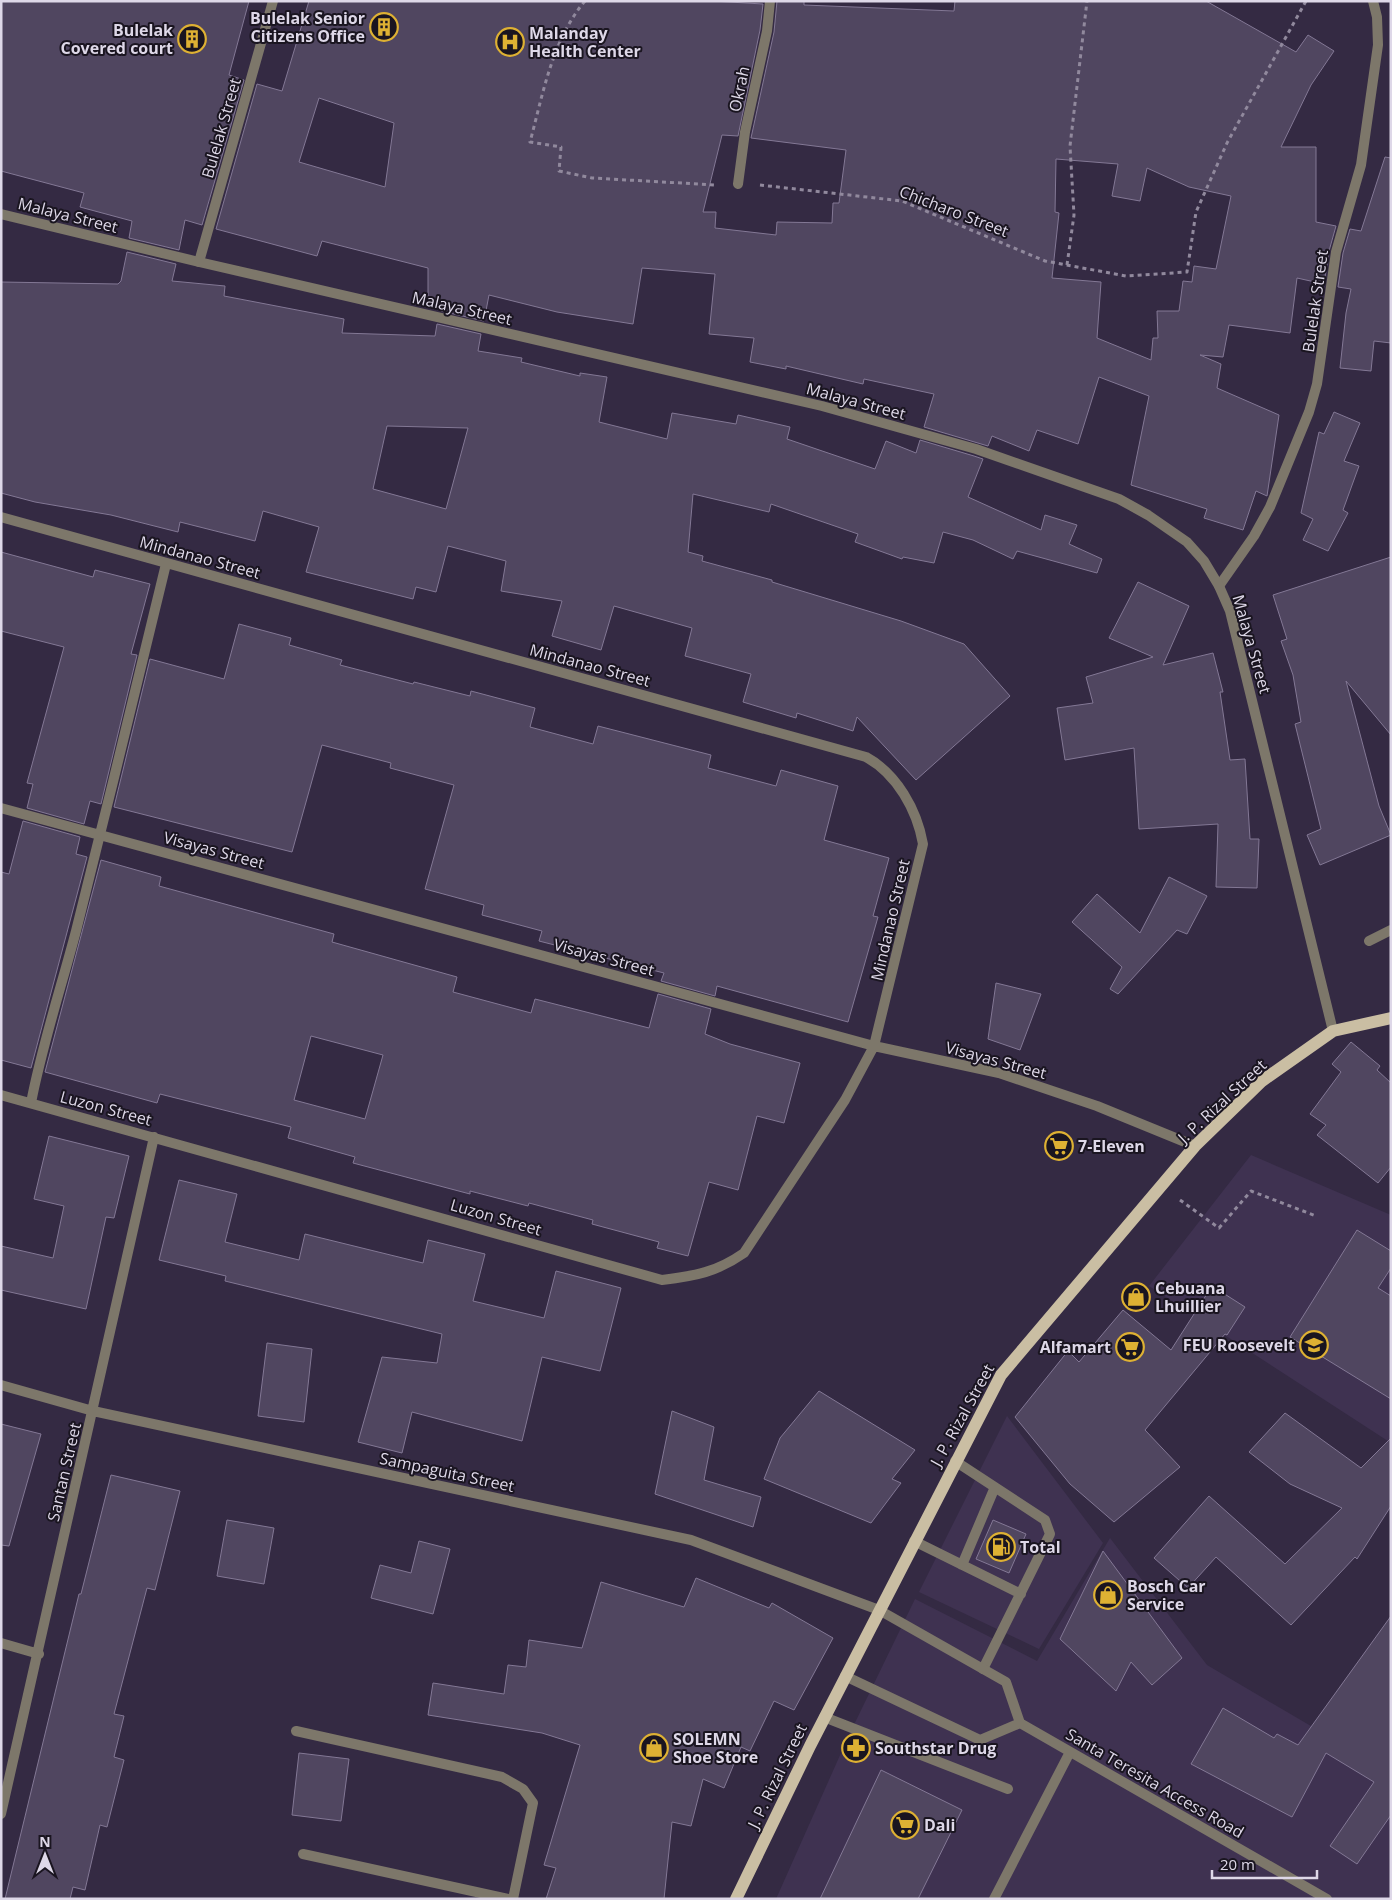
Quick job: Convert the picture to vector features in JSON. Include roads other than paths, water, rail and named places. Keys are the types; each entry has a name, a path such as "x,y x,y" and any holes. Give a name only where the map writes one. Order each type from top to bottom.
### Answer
{"main road":[{"name":"J. P. Rizal Street","path":"736,1899 824,1717 1001,1375 1195,1146 1262,1081 1333,1031 1391,1018"}],"street":[{"name":"Bulelak Street","path":"199,262 272,1"},
{"name":"Okrah","path":"738,184 745,132 767,31 770,1"},
{"name":"Bulelak Street","path":"1219,586 1254,536 1270,507 1303,428 1317,384 1336,252 1361,165 1378,44 1379,30 1373,1"},
{"name":"Malaya Street","path":"1,214 199,262 822,406 976,449 1101,493 1148,515 1187,542 1204,561 1219,586 1238,638 1333,1031"},
{"name":"Mindanao Street","path":"1,517 866,757 878,764 908,801 920,825 923,844 874,1046"},
{"path":"31,1103 36,1073 66,971 166,564"},
{"name":"Visayas Street","path":"1,808 874,1046 999,1073 1097,1106 1195,1146"},
{"path":"1369,941 1391,930"},
{"name":"Luzon Street","path":"1,1095 154,1136 662,1280 690,1276 725,1266 744,1253 845,1100 874,1046"},
{"name":"Santan Street","path":"1,1814 39,1654 154,1136"},
{"name":"Sampaguita Street","path":"1,1385 93,1411 691,1540 879,1610"},
{"path":"955,1461 1045,1520 1050,1529 1050,1534 983,1669"},
{"path":"962,1565 995,1487"},
{"path":"914,1541 1021,1594"},
{"path":"845,1676 980,1740 1020,1723 1006,1682 879,1610"},
{"path":"1,1643 39,1654"},
{"path":"824,1717 1008,1789"},
{"name":"Santa Teresita Access Road","path":"1020,1723 1327,1899"},
{"path":"296,1731 502,1777 523,1789 533,1803 513,1899"},
{"path":"994,1899 1070,1752"},
{"path":"303,1854 508,1899"}],"place":[{"name":"Bulelak Senior Citizens Office","path":"384,27"},
{"name":"Bulelak Covered court","path":"192,39"},
{"name":"Malanday Health Center","path":"510,42"},
{"name":"7-Eleven","path":"1059,1146"},
{"name":"Cebuana Lhuillier","path":"1136,1297"},
{"name":"FEU Roosevelt","path":"1314,1345"},
{"name":"Alfamart","path":"1130,1347"},
{"name":"Total","path":"1001,1547"},
{"name":"Bosch Car Service","path":"1108,1595"},
{"name":"SOLEMN Shoe Store","path":"654,1748"},
{"name":"Southstar Drug","path":"856,1748"},
{"name":"Dali","path":"905,1825"}]}
